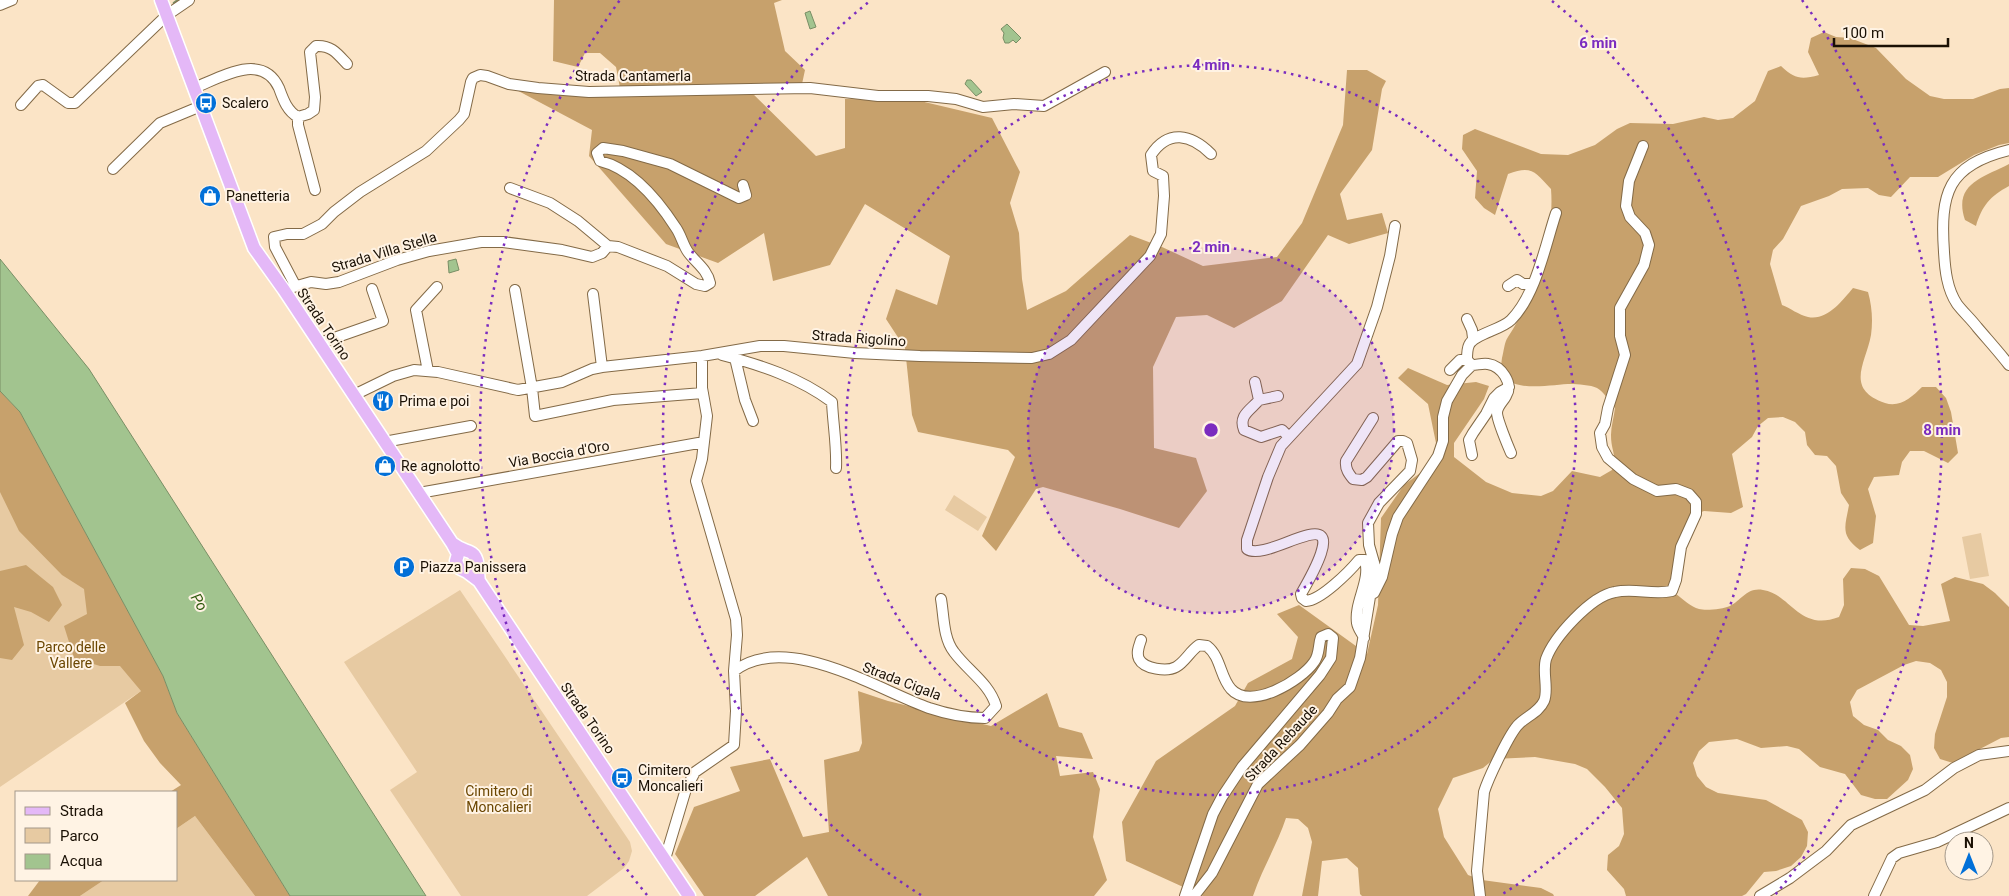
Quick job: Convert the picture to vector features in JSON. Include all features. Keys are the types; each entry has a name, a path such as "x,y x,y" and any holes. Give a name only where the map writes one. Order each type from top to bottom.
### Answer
{"main road":[{"name":"Strada Torino","path":"165,5 250,241 289,288 320,343 452,543 458,554 456,561 459,568 479,581 689,896"},
{"name":"Strada Torino","path":"452,543 463,551 471,552 477,559 479,581"}],"street":[{"path":"0,5 12,0"},
{"path":"21,105 38,86 42,85 68,103 75,103 165,5 189,0"},
{"path":"194,88 236,71 257,68 272,77 284,102 293,114 298,117 314,110 315,97 310,52 316,46 324,45 334,49 347,64"},
{"name":"Strada Cantamerla","path":"289,288 275,248 274,237 287,234 302,234 322,224 360,192 426,151 464,114 471,82 480,75 509,84 589,92 794,87 878,96 928,96 956,99 983,107 1014,104 1044,106 1106,72"},
{"path":"114,169 160,123 201,106"},
{"path":"298,117 298,125 315,190"},
{"name":"Strada Rigolino","path":"354,395 394,376 414,370 428,371 518,390 562,382 592,368 602,366 702,356 760,346 920,356 1032,358 1049,354 1071,340 1150,256 1161,234 1164,196 1163,176 1153,171 1151,156 1157,145 1169,139 1186,137 1200,144 1210,154"},
{"path":"1480,896 1477,871 1484,792 1488,780 1518,724 1535,712 1544,700 1546,659 1558,637 1592,603 1603,595 1616,592 1663,593 1672,591 1676,580 1681,547 1696,514 1696,502 1689,494 1676,489 1657,491 1633,479 1608,458 1602,447 1600,433 1605,424 1608,408 1625,355 1620,336 1620,308 1644,265 1649,245 1645,233 1630,217 1626,206 1626,194 1631,174 1643,146"},
{"path":"510,188 550,203 578,221 608,246 667,266 696,284 705,286 710,282 708,274 688,251 676,228 656,200 627,172 615,165 600,161 597,153 603,148 623,151 670,164 739,198 746,195 743,185"},
{"path":"2009,150 1994,154 1974,164 1958,176 1950,187 1944,203 1943,234 1945,269 1950,290 1957,304 2009,365"},
{"path":"1370,603 1382,577 1398,517 1438,456 1444,441 1443,417 1447,401 1470,362 1468,346 1474,338 1496,330 1511,320 1530,292 1556,213"},
{"path":"1364,638 1357,623 1366,574 1364,560 1359,560 1322,594 1306,602 1301,594 1315,570 1322,550 1322,537 1316,533 1306,535 1259,552 1251,551 1247,548 1247,537 1279,450 1357,364 1376,307 1390,256 1395,226"},
{"name":"Strada Villa Stella","path":"289,288 311,282 326,284 338,282 397,260 429,251 481,242 503,242 562,250 592,258 602,253 608,246"},
{"path":"1508,286 1518,280 1523,284 1533,284"},
{"path":"428,371 416,310 437,287"},
{"path":"320,343 383,321 372,290"},
{"path":"515,290 535,416 613,400 702,393"},
{"path":"593,294 602,366"},
{"path":"1467,318 1474,338"},
{"path":"717,353 778,372 820,393 832,402 834,436 837,450 836,468"},
{"path":"665,859 686,788 696,772 734,746 736,619 696,481 702,459 706,416 702,393 702,356"},
{"path":"735,358 745,400 753,421"},
{"path":"1450,370 1460,360 1489,364 1500,369 1507,379 1509,388 1507,395 1497,410 1497,418 1511,453"},
{"path":"1255,382 1259,400"},
{"path":"1472,455 1469,440 1494,398 1500,392 1509,388"},
{"path":"1278,396 1259,400 1244,415 1242,422 1244,430 1261,437 1282,430 1289,437"},
{"path":"1370,603 1375,566 1369,545 1368,523 1379,504 1410,471 1412,460 1408,443 1398,441 1367,477 1362,480 1354,479 1349,474 1346,461 1374,418"},
{"path":"384,442 471,426"},
{"name":"Via Boccia d'Oro","path":"419,493 704,442"},
{"name":"Strada Cigala","path":"734,671 745,662 764,658 800,658 840,671 930,708 968,718 985,718 996,706 992,693 953,650 946,633 941,599"},
{"name":"Strada Rebaude","path":"1194,896 1212,873 1258,784 1300,745 1328,713 1337,699 1350,687 1360,658 1370,603"},
{"path":"1141,640 1138,655 1140,661 1143,664 1163,669 1176,666 1199,645 1207,646 1214,653 1231,689 1237,695 1248,698 1270,692 1297,678 1316,659 1321,637 1328,634 1333,638 1332,654 1324,670 1237,774 1222,797 1213,814 1185,896"},
{"path":"1760,896 1790,878 1826,852 1851,825 1925,790 1954,768 1979,755 2009,751"},
{"path":"1874,896 1892,858 1899,853 1937,842 2009,808"}],"green space":[{"name":"Parco delle Vallere","path":"0,391 163,676 0,787"},
{"path":"954,495 987,517 978,531 945,510"},
{"path":"1981,533 1989,576 1970,579 1962,537"},
{"name":"Cimitero di Moncalieri","path":"460,590 630,842 632,851 629,861 624,868 587,896 461,896 390,790 417,772 344,662"},
{"path":"195,816 255,896 80,896 102,881 178,881 178,828"}],"shaded area":[{"path":"554,0 782,0 774,3 785,51 805,70 802,84 746,87 816,156 845,148 845,99 916,100 992,118 1020,172 1010,203 1019,233 1022,279 1027,310 1066,291 1130,235 1203,266 1277,257 1302,223 1343,125 1347,70 1367,70 1386,81 1382,89 1372,150 1340,194 1347,220 1382,213 1388,233 1349,244 1328,235 1282,301 1234,328 1207,315 1176,317 1153,367 1154,448 1196,458 1207,491 1179,528 1043,487 1036,489 996,551 982,536 1015,457 1008,450 918,432 912,415 905,348 886,319 896,289 937,305 950,256 865,204 830,265 773,281 764,233 718,263 666,244 589,156 592,130 492,77 557,87 620,88 616,67 600,53 585,53 578,67 553,61"},
{"path":"1824,32 1836,37 1850,38 1876,48 1906,79 1930,96 1944,99 1973,99 2000,89 2009,88 2009,143 1974,155 1938,177 1910,177 1891,197 1879,195 1868,188 1842,189 1801,206 1783,239 1773,250 1770,264 1782,305 1808,317 1821,316 1828,313 1853,288 1868,292 1872,324 1871,335 1862,365 1861,383 1872,397 1890,404 1901,403 1922,387 1936,387 1946,398 1951,412 1958,453 1948,463 1924,451 1910,451 1902,462 1899,475 1874,477 1868,489 1876,516 1873,543 1860,550 1849,540 1847,535 1845,525 1849,505 1841,493 1836,466 1827,456 1815,455 1807,445 1805,432 1795,422 1783,417 1768,418 1758,426 1752,437 1732,454 1743,507 1731,513 1704,511 1691,516 1677,567 1676,594 1696,608 1710,610 1730,606 1753,590 1763,590 1773,593 1805,616 1814,620 1825,620 1839,617 1844,605 1843,579 1851,568 1865,569 1879,576 1909,625 1923,626 1950,621 1941,584 1955,577 1983,584 2009,607 2009,737 2001,738 1953,763 1940,759 1934,748 1935,734 1947,697 1947,682 1941,670 1930,663 1916,661 1904,665 1857,690 1850,702 1853,716 1864,725 1878,730 1888,740 1901,746 1910,755 1913,769 1908,780 1887,799 1875,799 1861,795 1845,774 1820,767 1799,749 1787,746 1761,748 1737,739 1709,742 1699,751 1693,763 1697,776 1706,787 1718,793 1766,800 1802,820 1808,832 1807,846 1801,857 1791,866 1776,871 1764,872 1746,894 1742,896 1626,896 1624,889 1607,870 1608,855 1619,846 1624,834 1622,808 1587,769 1575,764 1535,757 1494,759 1483,768 1453,778 1438,809 1444,837 1468,875 1482,880 1541,888 1554,896 1362,896 1360,894 1358,868 1347,858 1322,861 1318,896 1302,896 1312,842 1308,828 1298,819 1286,818 1253,896 1203,896 1126,861 1122,822 1156,761 1235,706 1248,683 1292,659 1298,637 1277,614 1299,605 1367,654 1378,605 1381,518 1404,485 1427,468 1434,457 1436,443 1428,404 1398,378 1408,368 1447,385 1476,382 1489,386 1484,399 1454,443 1454,457 1486,482 1512,493 1541,496 1553,491 1572,471 1600,477 1612,470 1614,455 1611,432 1615,408 1602,392 1597,388 1580,384 1526,386 1515,384 1507,379 1502,371 1502,358 1506,342 1526,304 1541,266 1550,227 1551,189 1537,174 1528,170 1508,174 1495,215 1484,208 1475,198 1477,171 1462,149 1463,135 1475,129 1541,154 1568,155 1595,145 1617,129 1630,123 1673,124 1704,117 1718,120 1733,118 1755,101 1768,71 1781,66 1794,76 1807,78 1819,75 1808,52 1811,38"},
{"path":"2009,164 2009,186 1988,202 1976,226 1965,220 1962,208 1963,198 1967,190 1980,178"},
{"path":"0,391 20,412 163,676 177,713 290,896 255,896 195,816 178,828 178,791 172,791 181,785 160,763 144,741 125,703 141,691 120,666 100,666 74,658 64,626 87,614 84,589 62,575 19,531 0,492"},
{"path":"26,565 53,587 62,605 49,622 31,612 14,607 24,645 12,660 0,658 0,571"},
{"path":"858,691 888,701 991,726 1047,693 1059,727 1082,733 1093,759 1056,756 1060,776 1093,772 1100,789 1093,837 1107,880 1094,896 828,896 807,857 755,896 704,896 675,854 694,807 740,791 730,767 770,759 803,837 829,832 824,760 859,751 862,743"},
{"path":"39,881 102,881 80,896 28,896"}],"water":[{"path":"810,11 816,27 810,29 805,13"},
{"path":"1007,24 1021,38 1016,43 1013,40 1005,43 1004,33 1001,29"},
{"path":"967,80 971,80 982,92 976,96 965,84"},
{"name":"Po","path":"0,259 89,369 426,896 290,896 177,713 163,676 20,412 0,391"},
{"path":"456,259 459,270 449,273 448,261"}],"waterway":[{"path":"174,3 178,0"}],"place":[{"name":"Scalero","path":"206,103"},
{"name":"Panetteria","path":"210,196"},
{"name":"Prima e poi","path":"383,401"},
{"name":"Re agnolotto","path":"385,466"},
{"name":"Piazza Panissera","path":"404,567"},
{"name":"Cimitero Moncalieri","path":"622,778"}]}
